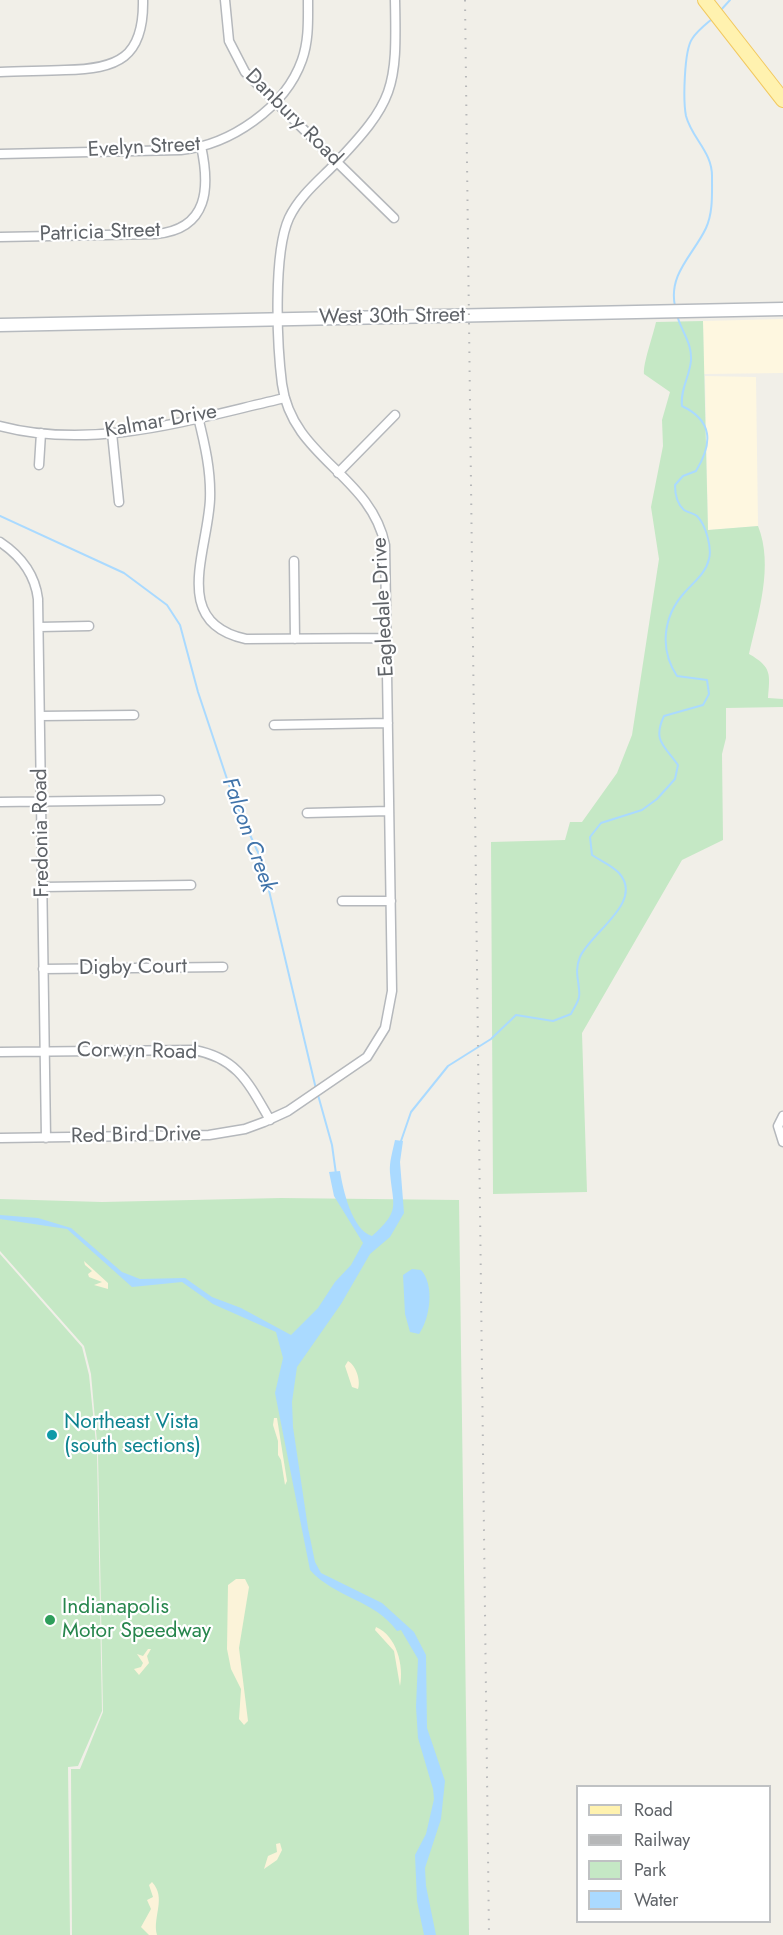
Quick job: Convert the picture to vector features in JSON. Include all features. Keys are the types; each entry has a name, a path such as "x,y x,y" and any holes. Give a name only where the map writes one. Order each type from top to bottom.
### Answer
{"main road":[{"path":"705,0 783,100"},
{"name":"West 30th Street","path":"0,325 783,309"}],"street":[{"path":"0,72 92,70 112,65 127,55 139,39 143,22 143,0"},
{"name":"Danbury Road","path":"225,0 227,31 236,57 247,75 394,218"},
{"name":"Evelyn Street","path":"0,154 181,150 201,146 236,132 274,101 293,78 303,58 308,35 308,0"},
{"name":"Eagledale Drive","path":"270,1120 310,1097 367,1057 387,1022 392,995 386,555 382,532 368,504 304,440 291,417 285,398 280,319 280,254 286,225 301,199 371,124 387,96 395,60 395,0"},
{"name":"Patricia Street","path":"0,237 156,234 175,229 196,214 205,196 207,175 201,146"},
{"name":"Kalmar Drive","path":"0,426 41,433 112,434 285,398"},
{"path":"339,473 395,415"},
{"path":"198,417 207,456 210,489 207,528 197,578 202,607 214,624 233,636 252,640 387,639"},
{"path":"39,465 41,433"},
{"path":"112,434 119,502"},
{"name":"Fredonia Road","path":"0,542 20,558 31,574 38,596 46,1138"},
{"path":"294,561 295,639"},
{"path":"39,627 89,626"},
{"path":"40,716 134,715"},
{"path":"274,724 388,723"},
{"path":"0,802 160,800"},
{"path":"307,813 390,812"},
{"path":"42,887 191,885"},
{"path":"342,901 391,901"},
{"name":"Digby Court","path":"43,969 223,967"},
{"name":"Corwyn Road","path":"0,1052 194,1050 207,1053 229,1062 242,1073 270,1120"},
{"path":"783,1116 778,1126 783,1142"},
{"name":"Red Bird Drive","path":"0,1138 209,1135 245,1129 270,1120"}],"shaded area":[{"path":"783,319 783,373 704,374 703,321"},
{"path":"705,376 756,377 758,526 708,530"}],"green space":[{"path":"703,321 708,530 758,526 763,541 765,574 749,654 766,667 769,677 768,698 783,699 783,707 726,708 726,738 722,754 723,840 682,860 582,1033 587,1192 493,1194 491,842 565,840 570,822 582,822 617,773 632,735 659,559 651,507 663,446 662,420 670,392 644,374 645,363 656,322"},
{"path":"281,1198 459,1200 469,1935 72,1935 71,1769 80,1769 103,1712 98,1453 91,1374 84,1346 0,1251 0,1199 102,1202"},
{"name":"Indianapolis Motor Speedway","path":"0,1254 82,1347 89,1375 97,1453 102,1711 78,1766 68,1767 70,1935 0,1935"}],"sand":[{"path":"84,1261 108,1283 108,1289 94,1285 102,1282 89,1277 88,1274 92,1271"},
{"path":"348,1361 357,1374 358,1389 352,1387 345,1366"},
{"path":"274,1418 277,1418 287,1481 285,1485 273,1425"},
{"path":"236,1579 245,1579 249,1587 239,1648 248,1721 244,1725 239,1719 241,1689 231,1669 227,1649 228,1585"},
{"path":"376,1627 383,1631 394,1644 400,1661 400,1686 394,1651 375,1630"},
{"path":"148,1649 151,1649 147,1656 149,1663 139,1675 134,1669 141,1667 143,1663 137,1654 143,1656"},
{"path":"280,1843 282,1850 277,1860 264,1869 268,1856 277,1852 276,1844"},
{"path":"152,1882 159,1901 156,1921 157,1935 149,1935 141,1927 151,1909 147,1900 153,1897 149,1885"}],"water":[{"path":"395,1140 403,1141 400,1162 404,1213 390,1237 370,1254 341,1304 297,1367 292,1402 293,1427 308,1528 315,1562 321,1573 382,1603 414,1632 426,1655 427,1728 445,1781 441,1819 425,1868 426,1886 436,1935 424,1935 417,1901 415,1855 426,1834 434,1799 418,1738 416,1707 418,1659 401,1630 397,1631 378,1612 331,1587 310,1570 275,1393 283,1358 276,1332 213,1304 182,1282 132,1287 67,1229 0,1219 0,1215 38,1218 71,1228 122,1272 140,1279 185,1278 212,1297 241,1308 291,1335 318,1308 335,1282 351,1265 363,1243 334,1196 329,1172 340,1171 346,1198 354,1218 365,1232 372,1236 387,1220 393,1208 390,1169"},
{"path":"412,1269 421,1270 428,1284 429,1293 426,1320 419,1334 410,1332 405,1314 403,1275"}],"waterway":[{"path":"720,11 730,0"},
{"path":"675,306 675,284 683,265 706,228 711,210 711,169 706,153 686,116 684,88 689,45 696,33 712,19"},
{"path":"401,1141 411,1112 448,1066 491,1039 516,1015 553,1021 571,1014 579,997 577,968 580,957 621,906 625,895 625,884 619,873 592,855 590,837 601,823 642,810 657,799 675,779 678,765 662,743 659,732 664,716 703,705 709,694 707,680 677,676 671,666 666,644 666,633 672,611 702,573 710,554 703,525 697,516 682,508 675,492 675,485 683,476 696,471 702,461 707,442 705,426 692,412 682,406 682,394 691,354 677,315"},
{"name":"Falcon Creek","path":"0,516 124,573 167,605 180,625 198,692 234,800 262,861 316,1089"},
{"name":"Falcon Creek","path":"318,1095 332,1145 336,1174"}],"railway":[{"path":"465,0 489,1935"}],"place":[{"name":"Northeast Vista (south sections)","path":"52,1435"},
{"name":"Indianapolis Motor Speedway","path":"50,1620"}]}
